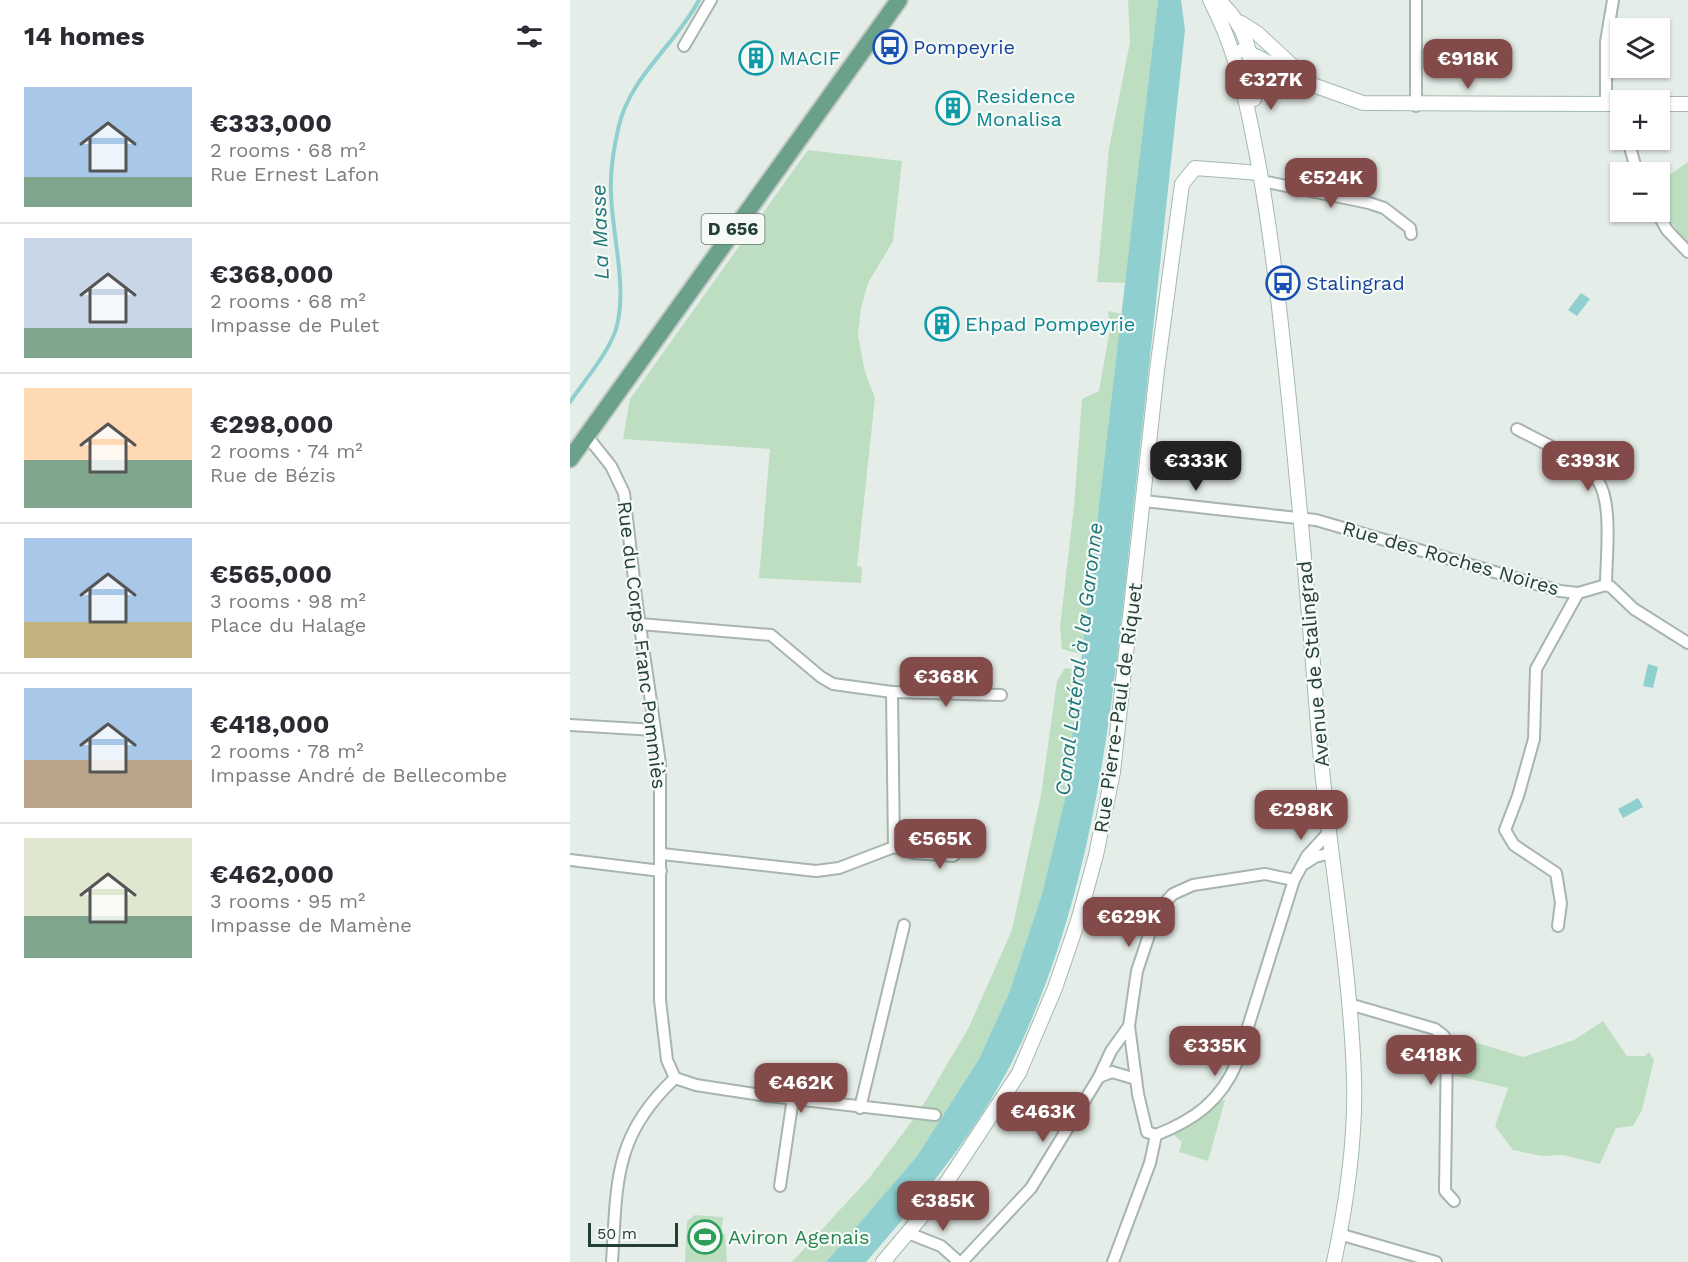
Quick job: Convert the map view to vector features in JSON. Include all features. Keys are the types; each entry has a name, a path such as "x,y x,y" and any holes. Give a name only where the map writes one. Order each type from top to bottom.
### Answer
{"main road":[{"name":"D 656","path":"570,459 705,267 899,0"}],"street":[{"path":"684,46 711,0"},
{"name":"Avenue de Stalingrad","path":"1210,0 1220,16 1242,77 1261,177 1278,288 1302,518 1329,832 1349,1004 1354,1080 1352,1152 1334,1262"},
{"name":"Avenue de Stalingrad","path":"1218,0 1240,23 1249,52 1261,177"},
{"path":"1416,0 1416,106"},
{"path":"1611,90 1606,42 1613,0"},
{"path":"1220,16 1233,26 1241,49 1313,85 1363,103 1416,106 1610,104"},
{"path":"1240,23 1257,33 1313,85"},
{"path":"1670,104 1688,104"},
{"name":"Rue Pierre-Paul de Riquet","path":"883,1262 933,1203 975,1143 1019,1073 1077,926 1096,855 1113,772 1168,282 1182,184 1195,168 1261,177"},
{"path":"1261,177 1377,205 1410,228 1411,234"},
{"path":"1663,222 1688,252"},
{"path":"1517,429 1580,465 1599,484 1606,505 1606,585 1615,589 1634,609 1688,644"},
{"name":"Rue du Corps Franc Pommiès","path":"587,436 611,466 624,493 660,764 662,854 660,1000 667,1060 675,1078"},
{"name":"Rue des Roches Noires","path":"1144,501 1302,518 1578,593 1606,585"},
{"path":"1558,926 1561,903 1556,873 1514,845 1505,830 1533,746 1536,729 1533,697 1536,669 1578,593"},
{"path":"640,624 771,635 821,677 834,684 892,692 1001,695"},
{"path":"892,692 894,847"},
{"path":"570,725 655,730"},
{"path":"1156,1136 1197,1115 1228,1084 1294,880 1307,856 1329,832"},
{"path":"662,854 816,871 839,868 894,847 914,853 953,856 974,837"},
{"path":"1300,869 1315,857 1331,853"},
{"path":"570,860 661,871"},
{"path":"1156,1136 1147,1132 1136,1079 1129,1026 1137,971 1157,911 1173,894 1193,885 1265,874 1294,880"},
{"path":"860,1108 904,925"},
{"path":"1349,1004 1435,1029 1444,1036 1447,1043 1445,1191 1454,1201"},
{"path":"908,1233 941,1246 960,1262 1031,1188 1100,1077 1111,1051 1129,1026"},
{"path":"1100,1077 1112,1072 1136,1079"},
{"path":"612,1262 619,1170 626,1144 638,1118 652,1100 675,1078 696,1085 860,1108 935,1115"},
{"path":"780,1186 793,1098"},
{"path":"1113,1262 1150,1163 1156,1136"},
{"path":"1340,1234 1436,1262"}],"green space":[{"path":"1128,0 1158,0 1126,283 1097,282 1109,148 1130,42"},
{"path":"808,150 902,161 893,241 868,283 861,308 858,335 865,372 875,398 857,566 862,567 861,583 759,578 770,449 623,439 630,399"},
{"path":"1688,162 1688,245 1670,221 1670,174"},
{"path":"1108,311 1122,314 1083,655 1062,649 1060,627 1074,506 1082,399 1099,391 1110,329"},
{"path":"1065,668 1075,669 1081,676 1065,799 1042,894 1009,993 979,1059 917,1156 826,1262 792,1262 870,1177 921,1109 969,1027 1012,930 1041,795 1057,681"},
{"path":"1603,1021 1627,1056 1645,1056 1649,1052 1654,1060 1642,1110 1633,1126 1616,1128 1600,1164 1563,1155 1542,1156 1513,1150 1495,1126 1508,1088 1453,1075 1455,1036 1523,1057 1574,1040"},
{"path":"1225,1100 1208,1161 1179,1152 1182,1142 1173,1134 1220,1101"},
{"name":"Aviron Agenais","path":"695,1215 723,1217 721,1233 725,1234 727,1262 685,1262 687,1221"}],"water":[{"path":"1158,0 1181,0 1185,30 1110,713 1086,845 1070,911 1049,975 1023,1039 991,1100 953,1156 866,1262 826,1262 917,1156 979,1059 1009,993 1042,894 1065,799"},
{"path":"1581,293 1590,299 1577,316 1568,310"},
{"path":"1648,664 1658,667 1653,688 1643,686"},
{"path":"1638,798 1643,807 1623,818 1618,809"}],"waterway":[{"name":"La Masse","path":"570,402 613,338 619,313 620,279 611,185 619,125 633,91 699,0"}],"place":[{"name":"Pompeyrie","path":"890,47"},
{"name":"MACIF","path":"756,58"},
{"name":"Residence Monalisa","path":"953,108"},
{"name":"Stalingrad","path":"1283,283"},
{"name":"Ehpad Pompeyrie","path":"942,324"},
{"name":"Aviron Agenais","path":"705,1237"}],"water label":[{"name":"Canal Latéral à la Garonne","path":"1079,659"}]}
